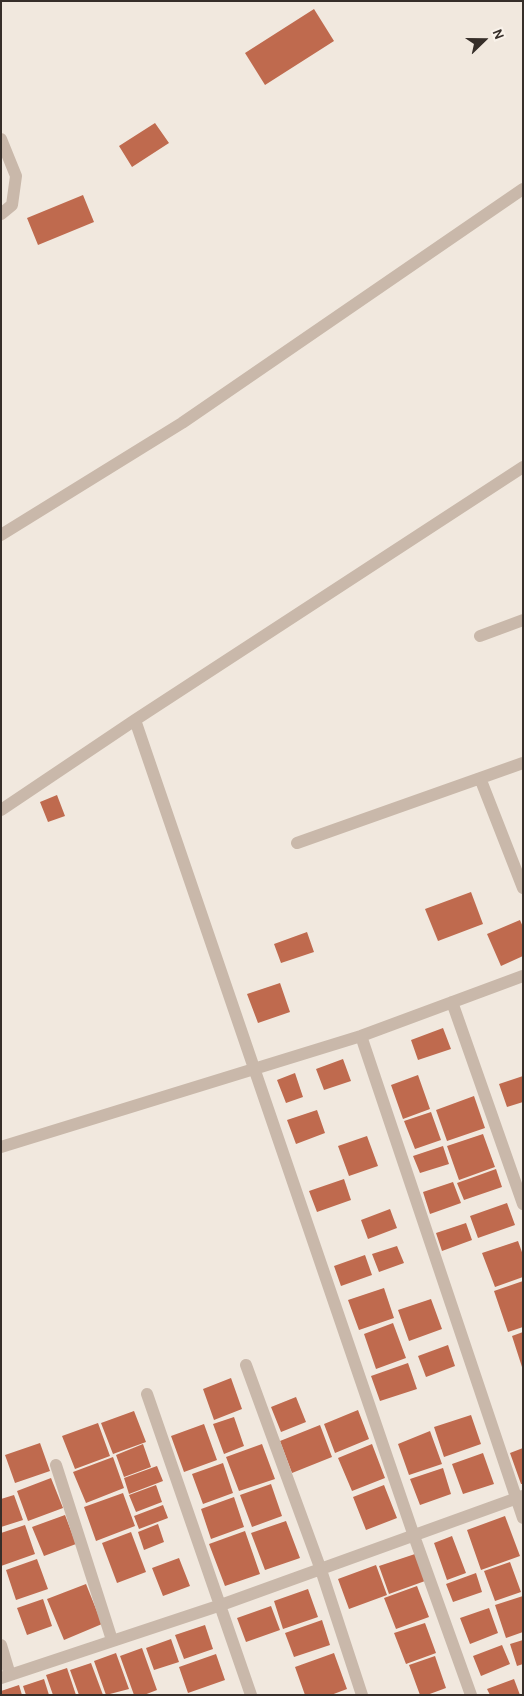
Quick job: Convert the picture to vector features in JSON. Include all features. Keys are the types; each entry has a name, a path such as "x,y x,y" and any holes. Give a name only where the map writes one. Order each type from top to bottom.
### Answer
{"street":[{"path":"1,138 16,176 12,205 1,214"},
{"path":"1,535 182,423 523,189"},
{"path":"1,810 135,720 523,467"},
{"path":"1,526 18,523"},
{"path":"480,636 523,620"},
{"path":"135,720 414,1536 472,1695"},
{"path":"297,843 523,763"},
{"path":"480,778 523,888"},
{"path":"1,1147 361,1036 523,976"},
{"path":"452,1002 523,1204"},
{"path":"361,1036 519,1497 523,1518"},
{"path":"246,1365 321,1570 362,1695"},
{"path":"147,1394 251,1695"},
{"path":"56,1465 112,1640"},
{"path":"1,1645 6,1676 221,1605 519,1497"}],"building":[{"path":"314,9 334,41 265,85 245,53"},
{"path":"155,123 169,143 132,167 119,146"},
{"path":"83,195 94,222 38,245 27,218"},
{"path":"57,795 65,816 48,822 40,802"},
{"path":"471,892 483,924 438,941 425,909"},
{"path":"520,920 523,927 523,956 501,966 487,934"},
{"path":"307,932 314,952 281,963 274,944"},
{"path":"280,983 290,1012 258,1023 247,994"},
{"path":"443,1028 451,1049 418,1060 411,1040"},
{"path":"343,1059 351,1081 324,1090 316,1069"},
{"path":"295,1073 303,1097 286,1103 277,1080"},
{"path":"418,1075 430,1109 403,1119 391,1085"},
{"path":"523,1076 523,1102 507,1107 499,1084"},
{"path":"474,1096 485,1128 447,1141 436,1110"},
{"path":"317,1110 325,1133 296,1144 287,1120"},
{"path":"431,1112 441,1140 415,1149 404,1121"},
{"path":"483,1134 495,1167 459,1180 447,1146"},
{"path":"367,1136 378,1166 349,1176 338,1146"},
{"path":"443,1146 449,1164 420,1173 413,1156"},
{"path":"496,1169 502,1187 464,1200 457,1183"},
{"path":"344,1179 351,1200 317,1212 309,1191"},
{"path":"453,1182 461,1203 430,1214 423,1192"},
{"path":"507,1203 515,1225 478,1238 470,1216"},
{"path":"390,1209 397,1228 368,1239 361,1220"},
{"path":"466,1223 472,1240 442,1251 436,1233"},
{"path":"518,1241 523,1255 523,1277 495,1287 482,1253"},
{"path":"397,1246 404,1263 379,1272 372,1254"},
{"path":"365,1255 372,1275 341,1286 334,1266"},
{"path":"523,1281 523,1327 508,1332 494,1291"},
{"path":"384,1288 394,1318 359,1330 348,1300"},
{"path":"431,1299 442,1329 409,1341 398,1310"},
{"path":"393,1323 406,1358 376,1369 364,1334"},
{"path":"523,1332 523,1367 522,1367 512,1336"},
{"path":"448,1345 455,1366 426,1377 418,1356"},
{"path":"408,1363 417,1389 380,1401 371,1376"},
{"path":"231,1378 242,1409 214,1420 203,1389"},
{"path":"296,1397 306,1422 281,1432 271,1407"},
{"path":"358,1410 369,1439 335,1453 324,1424"},
{"path":"134,1411 146,1442 113,1454 101,1423"},
{"path":"471,1415 481,1444 444,1457 434,1427"},
{"path":"234,1417 244,1446 224,1454 213,1424"},
{"path":"98,1423 110,1456 75,1469 62,1436"},
{"path":"204,1424 217,1460 184,1472 171,1436"},
{"path":"320,1425 332,1457 292,1473 280,1441"},
{"path":"430,1431 442,1464 409,1475 398,1444"},
{"path":"40,1443 50,1471 15,1483 5,1455"},
{"path":"143,1444 151,1467 124,1477 116,1455"},
{"path":"262,1444 275,1479 239,1491 226,1457"},
{"path":"372,1444 385,1478 352,1491 338,1458"},
{"path":"523,1448 523,1484 521,1484 510,1453"},
{"path":"483,1453 494,1484 463,1494 452,1464"},
{"path":"113,1457 124,1488 86,1503 73,1472"},
{"path":"223,1463 233,1493 203,1504 192,1474"},
{"path":"157,1466 163,1481 129,1494 124,1478"},
{"path":"443,1468 451,1494 420,1505 410,1479"},
{"path":"51,1478 63,1508 28,1521 17,1491"},
{"path":"271,1484 282,1516 252,1527 240,1495"},
{"path":"156,1485 162,1502 136,1512 129,1495"},
{"path":"384,1485 397,1518 366,1530 353,1497"},
{"path":"123,1493 135,1526 96,1541 84,1507"},
{"path":"14,1495 23,1520 1,1527 1,1499"},
{"path":"234,1497 244,1527 211,1539 201,1509"},
{"path":"163,1505 168,1518 139,1529 134,1516"},
{"path":"65,1515 76,1544 44,1556 32,1527"},
{"path":"505,1516 520,1556 481,1570 467,1530"},
{"path":"286,1521 300,1558 265,1570 251,1533"},
{"path":"158,1524 164,1542 144,1550 138,1532"},
{"path":"25,1525 35,1554 1,1566 1,1533"},
{"path":"245,1531 260,1574 225,1586 209,1544"},
{"path":"131,1532 146,1572 117,1583 102,1543"},
{"path":"452,1536 466,1573 447,1580 434,1543"},
{"path":"415,1554 425,1581 389,1594 379,1566"},
{"path":"179,1558 190,1586 163,1596 152,1568"},
{"path":"37,1559 48,1589 16,1600 6,1570"},
{"path":"510,1562 521,1592 495,1601 484,1571"},
{"path":"376,1565 387,1595 349,1609 338,1579"},
{"path":"476,1573 482,1592 453,1602 446,1584"},
{"path":"86,1584 102,1624 64,1640 47,1599"},
{"path":"417,1586 429,1617 396,1629 384,1598"},
{"path":"308,1589 318,1617 283,1629 274,1601"},
{"path":"523,1596 523,1632 506,1638 495,1605"},
{"path":"43,1599 52,1626 27,1635 17,1608"},
{"path":"271,1606 280,1630 246,1642 237,1618"},
{"path":"489,1608 498,1633 470,1644 460,1618"},
{"path":"322,1620 330,1645 294,1657 285,1633"},
{"path":"425,1623 436,1653 406,1664 394,1633"},
{"path":"205,1625 213,1649 184,1659 175,1635"},
{"path":"171,1639 179,1662 154,1670 146,1648"},
{"path":"523,1640 523,1664 517,1666 510,1644"},
{"path":"502,1645 510,1664 481,1676 473,1656"},
{"path":"142,1648 157,1690 144,1695 134,1695 120,1656"},
{"path":"116,1653 129,1689 106,1695 94,1661"},
{"path":"334,1653 347,1689 331,1695 305,1695 295,1667"},
{"path":"216,1654 225,1680 188,1693 179,1667"},
{"path":"435,1656 446,1688 427,1695 420,1695 409,1665"},
{"path":"91,1663 103,1695 79,1695 70,1670"},
{"path":"67,1668 76,1695 53,1695 46,1675"},
{"path":"44,1679 49,1695 26,1695 23,1686"},
{"path":"514,1679 520,1695 490,1695 487,1689"},
{"path":"19,1685 22,1695 1,1695 1,1691"}]}
